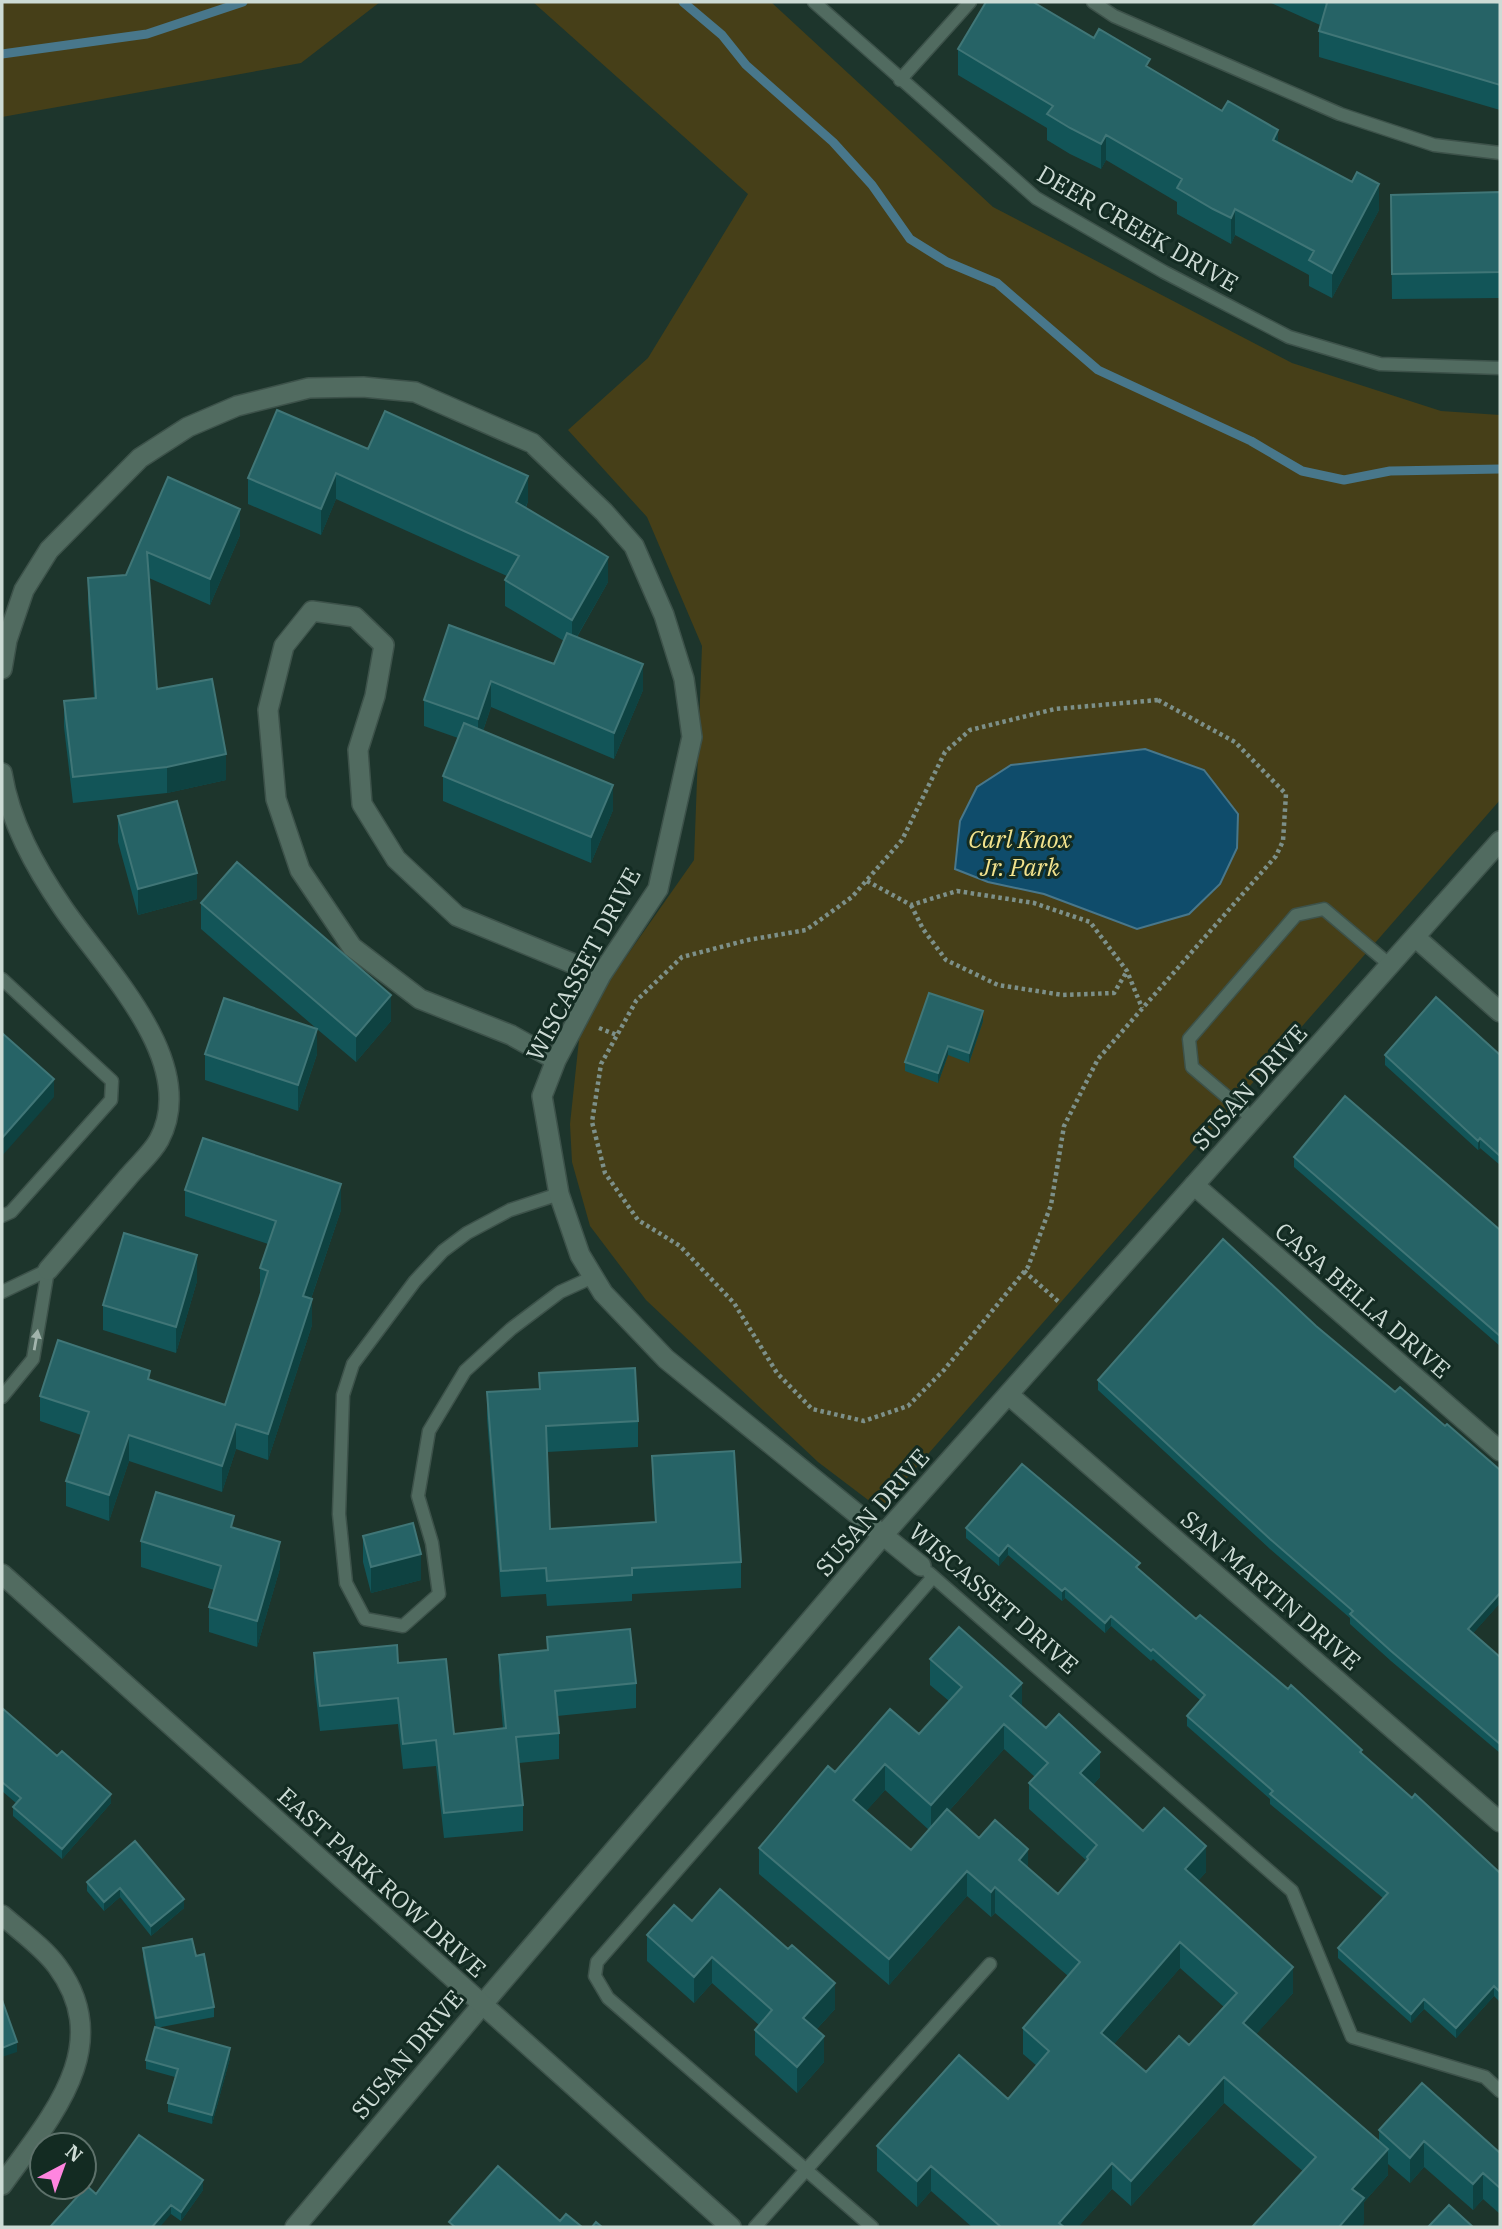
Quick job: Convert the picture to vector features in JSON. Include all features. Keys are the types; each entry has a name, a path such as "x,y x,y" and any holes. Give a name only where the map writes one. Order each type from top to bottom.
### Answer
{"street":[{"name":"WISCASSET DRIVE","path":"2,668 7,640 24,590 49,550 140,458 187,427 237,406 309,388 363,387 415,392 532,443 604,512 634,546 664,615 684,678 692,737 658,889 601,975 556,1060 542,1096 559,1194 580,1255 603,1293 666,1359 884,1534 927,1572"},
{"path":"556,1060 511,1035 420,999 352,947 300,870 276,799 268,710 284,646 312,611 355,617 384,645 375,696 358,750 362,803 396,859 457,916 601,975"},
{"path":"2,773 6,799 24,844 62,907 128,993 162,1054 168,1104 159,1140 48,1270"},
{"name":"SUSAN DRIVE","path":"295,2227 884,1534 1500,841"},
{"path":"1415,937 1500,1012"},
{"name":"CASA BELLA DRIVE","path":"1194,1185 1500,1451"},
{"name":"SAN MARTIN DRIVE","path":"1009,1395 1500,1822"},
{"name":"EAST PARK ROW DRIVE","path":"2,1574 731,2227"},
{"path":"2,1915 55,1963 74,1992 82,2029 77,2067 41,2130 2,2185"}],"lane":[{"name":"DEER CREEK DRIVE","path":"814,2 1036,198 1164,272 1289,337 1380,364 1500,368"},
{"path":"900,80 970,2"},
{"path":"1093,2 1114,16 1340,114 1434,145 1500,153"},
{"path":"1253,1119 1192,1067 1189,1039 1296,915 1324,909 1390,965"},
{"path":"2,979 112,1080 114,1090 111,1100 11,1212 2,1216"},
{"path":"559,1194 510,1210 467,1233 443,1251 415,1281 353,1364 343,1395 339,1514 346,1583 365,1619 403,1626 439,1594 432,1543 418,1496 429,1432 465,1371 511,1329 560,1292 593,1277"},
{"path":"2,1292 48,1270"},
{"path":"2,1397 33,1359 48,1270"},
{"path":"872,2227 608,1998 595,1976 597,1962 927,1572"},
{"name":"WISCASSET DRIVE","path":"927,1572 1292,1891 1352,2037 1485,2077 1500,2091"},
{"path":"755,2227 990,1964"}],"path":[{"path":"1158,700 1235,742 1286,794 1283,841 1276,856 1142,1008 1098,1059 1063,1126 1051,1205 1024,1272 944,1370 908,1406 864,1421 812,1409 778,1373 734,1303 680,1246 638,1220 605,1173 592,1122 601,1064 636,1001 682,957 748,940 806,930 852,897 902,840 944,752 970,730 1055,709 1158,700"},
{"path":"867,881 911,905 923,929 946,960 998,985 1063,995 1114,993 1127,971"},
{"path":"911,905 957,891 1034,902 1090,922 1127,971 1142,1008"},
{"path":"1024,1272 1077,1317"}],"green space":[{"path":"2,2 380,2 301,63 2,117"},
{"name":"Carl Knox Jr. Park","path":"533,2 771,2 993,207 1292,363 1441,411 1500,415 1500,800 880,1509 818,1462 646,1300 590,1226 572,1162 570,1124 581,1021 694,860 702,646 647,517 568,430 648,358 748,194"}],"water":[{"path":"1145,749 1204,770 1238,814 1237,848 1220,884 1189,914 1137,929 1044,894 988,882 955,869 960,821 977,787 1011,765"}],"building":[{"path":"986,2 1033,2 1094,38 1099,29 1150,59 1146,66 1222,111 1228,101 1278,130 1273,140 1352,182 1357,172 1379,184 1332,273 1309,260 1314,251 1235,209 1231,218 1213,209 1177,188 1182,179 1106,135 1101,144 1070,128 1047,114 1053,106 958,49"},
{"path":"1325,2 1500,3 1500,85 1319,31 1327,3"},
{"path":"1500,192 1500,272 1392,274 1391,195"},
{"path":"277,410 368,449 385,411 528,476 516,502 608,557 572,620 505,580 519,556 336,473 321,509 248,478"},
{"path":"168,477 240,509 210,579 147,552 157,689 212,679 226,754 167,767 73,777 64,701 96,698 88,578 126,575"},
{"path":"449,625 554,664 567,633 643,664 614,733 491,681 478,719 424,700"},
{"path":"464,723 613,785 591,837 443,776"},
{"path":"177,801 197,873 138,889 118,816"},
{"path":"237,862 391,995 356,1036 201,903"},
{"path":"929,993 983,1011 969,1053 948,1046 938,1073 905,1062"},
{"path":"1436,997 1500,1055 1500,1156 1480,1138 1478,1141 1385,1055"},
{"path":"224,998 317,1029 298,1085 205,1054"},
{"path":"2,1033 54,1079 2,1138"},
{"path":"1345,1096 1500,1230 1500,1336 1294,1157"},
{"path":"203,1138 341,1184 303,1296 312,1299 268,1434 236,1424 222,1466 129,1435 109,1495 66,1481 89,1412 40,1396 58,1340 150,1371 148,1379 225,1405 268,1271 260,1268 276,1221 185,1190"},
{"path":"124,1233 197,1255 176,1327 103,1305"},
{"path":"1223,1239 1316,1326 1395,1392 1400,1387 1500,1470 1500,1593 1468,1629 1500,1657 1500,1744 1350,1614 1353,1611 1270,1539 1098,1380"},
{"path":"635,1368 638,1421 546,1426 550,1529 656,1522 652,1456 734,1451 741,1562 632,1568 632,1575 547,1581 546,1568 501,1571 487,1392 540,1389 539,1373"},
{"path":"1022,1464 1140,1563 1136,1567 1196,1619 1200,1615 1288,1689 1291,1685 1362,1750 1360,1752 1412,1798 1415,1794 1500,1873 1500,1992 1494,1986 1456,2028 1424,1999 1411,2014 1338,1948 1388,1893 1270,1794 1273,1791 1187,1716 1205,1695 1153,1649 1151,1651 1111,1616 1105,1623 1065,1588 1062,1591 1008,1545 999,1556 966,1528"},
{"path":"156,1492 234,1516 231,1527 280,1542 257,1621 209,1607 221,1566 141,1541"},
{"path":"413,1523 421,1554 371,1567 363,1536"},
{"path":"959,1627 1022,1683 1010,1696 1046,1728 1059,1714 1100,1752 1080,1773 1143,1831 1164,1808 1206,1846 1185,1869 1293,1967 1243,2023 1388,2149 1352,2189 1364,2198 1339,2227 1252,2227 1316,2157 1224,2077 1131,2181 1112,2163 1059,2223 1064,2227 1001,2227 931,2166 917,2181 877,2146 959,2055 1008,2099 1049,2051 1023,2028 1080,1962 995,1887 991,1892 967,1871 889,1959 759,1848 828,1766 835,1772 890,1709 919,1734 962,1687 930,1659","holes":["1004,1724 1048,1763 1029,1783 1097,1845 1058,1894 1019,1860 1028,1849 995,1820 979,1838 947,1809 911,1850 853,1800 885,1764 931,1805","1180,1942 1237,1993 1189,2045 1179,2036 1146,2072 1101,2033"]},
{"path":"630,1629 636,1683 555,1691 559,1733 516,1737 523,1805 444,1813 436,1740 403,1744 398,1698 320,1706 314,1653 397,1645 398,1663 446,1659 454,1734 506,1728 499,1655 548,1650 547,1637"},
{"path":"2,1708 57,1756 62,1751 111,1794 62,1849 13,1807 21,1798 2,1782"},
{"path":"135,1841 184,1899 151,1926 120,1888 104,1902 87,1882"},
{"path":"720,1889 788,1949 792,1945 835,1983 803,2018 824,2036 797,2067 755,2030 772,2010 712,1957 694,1977 647,1935 674,1905 692,1921"},
{"path":"192,1939 196,1956 204,1954 214,2007 156,2018 143,1948"},
{"path":"2,2000 17,2042 2,2048"},
{"path":"155,2027 230,2048 212,2115 168,2103 178,2069 146,2060"},
{"path":"1422,2083 1500,2153 1500,2188 1483,2173 1473,2184 1424,2141 1410,2158 1379,2130"},
{"path":"139,2135 203,2180 181,2212 171,2205 152,2227 50,2227 73,2201 98,2201 98,2191"},
{"path":"498,2166 560,2221 566,2214 582,2227 455,2227 449,2222"},
{"path":"1449,2205 1473,2227 1428,2227"}],"waterway":[{"path":"2,54 147,34 243,2"},
{"path":"683,2 722,35 746,65 833,142 872,185 910,239 947,262 997,283 1098,370 1251,441 1302,471 1344,480 1390,471 1500,469"}]}
